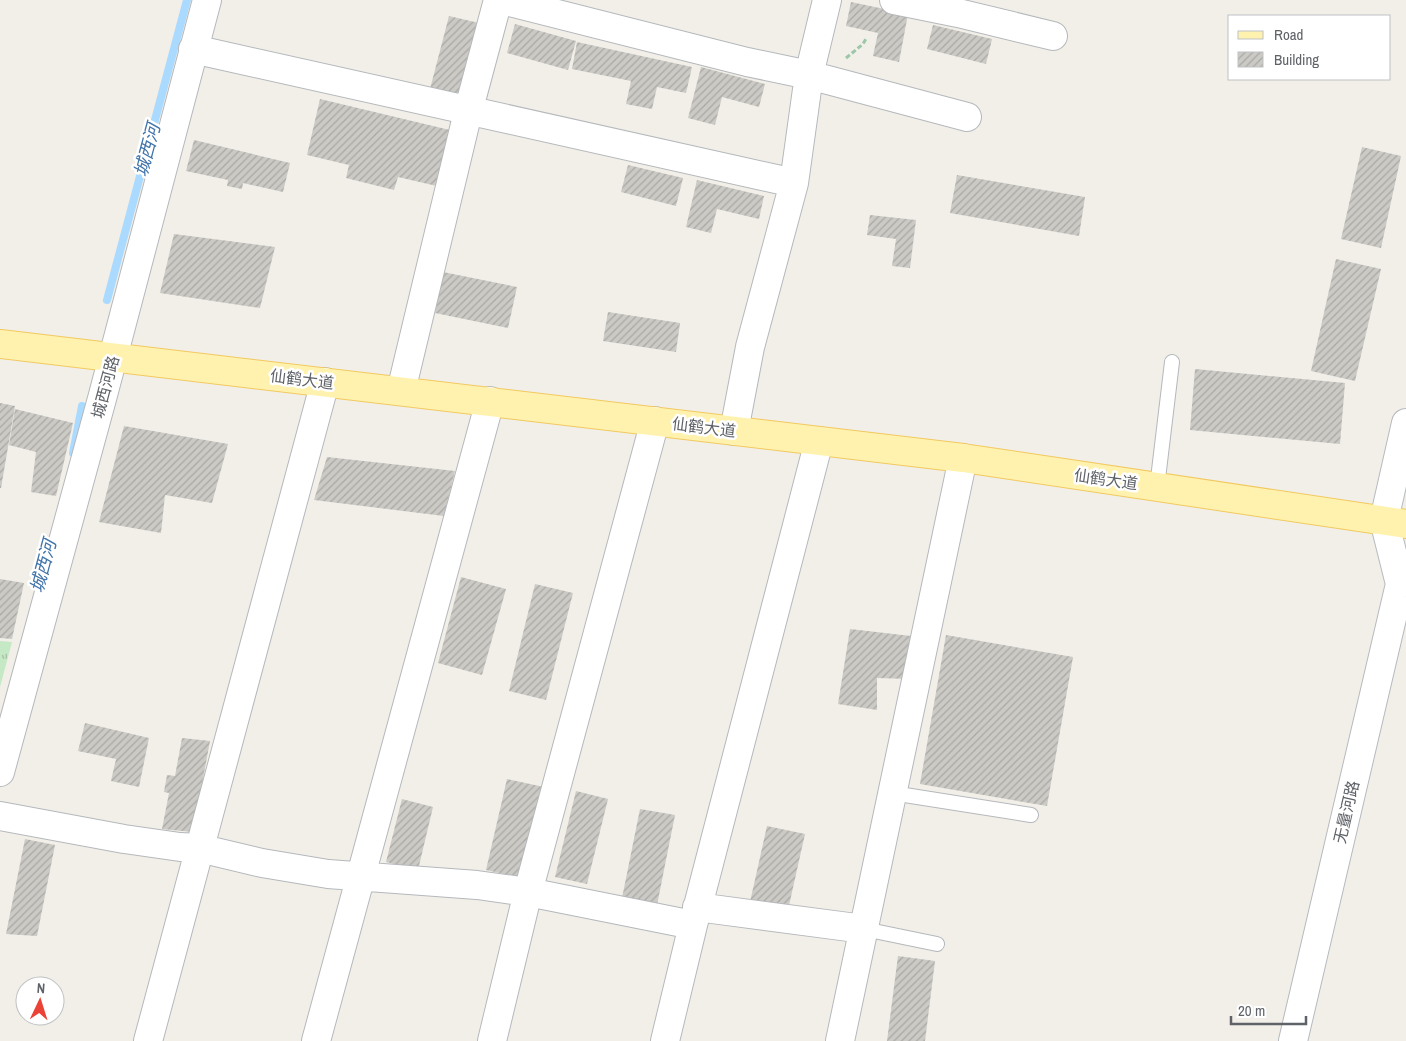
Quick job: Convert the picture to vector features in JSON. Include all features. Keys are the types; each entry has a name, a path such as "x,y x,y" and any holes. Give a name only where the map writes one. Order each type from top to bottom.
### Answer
{"main road":[{"name":"仙鹤大道","path":"0,344 963,458 1395,522"}],"street":[{"name":"城西河路","path":"0,772 113,356 206,0"},
{"path":"401,391 468,112 500,0 738,60 809,75 966,117"},
{"path":"734,431 750,347 794,183 809,75 827,0"},
{"path":"894,0 985,19 1053,36"},
{"path":"193,49 468,112 794,183"},
{"path":"148,1041 325,382"},
{"path":"316,1041 490,401"},
{"path":"492,1041 528,892 655,421"},
{"path":"1403,576 1395,522 1406,423"},
{"path":"665,1041 695,916 819,441"},
{"path":"840,1041 963,458"},
{"name":"无量河路","path":"1292,1041 1403,576"},
{"path":"0,816 124,839 199,848 318,872 477,884 695,916 864,930"}],"lane":[{"path":"1157,487 1172,362"},
{"path":"892,793 1031,815"},
{"path":"864,930 936,944"}],"green space":[{"path":"0,641 12,642 0,687"}],"building":[{"path":"851,2 908,14 899,62 873,56 878,33 846,26"},
{"path":"449,16 479,23 460,97 430,89"},
{"path":"515,24 576,41 568,70 507,53"},
{"path":"933,25 992,39 986,64 927,49"},
{"path":"577,42 692,67 686,93 657,87 652,109 626,104 631,81 572,69"},
{"path":"701,67 765,84 759,107 722,97 715,125 688,118"},
{"path":"320,99 454,131 441,187 398,177 394,190 346,178 349,165 307,155"},
{"path":"194,140 290,163 283,192 243,183 242,189 227,186 228,180 186,171"},
{"path":"1362,147 1401,156 1381,248 1341,239"},
{"path":"628,165 683,178 676,206 621,192"},
{"path":"957,175 1085,197 1079,236 950,213"},
{"path":"697,180 764,196 759,219 717,209 711,233 686,227"},
{"path":"870,215 916,220 910,268 892,266 896,239 867,235"},
{"path":"174,234 275,247 260,308 160,293"},
{"path":"1336,259 1381,269 1355,381 1311,371"},
{"path":"443,272 517,287 508,328 435,313"},
{"path":"608,312 680,323 676,352 603,341"},
{"path":"1195,369 1345,383 1340,444 1190,430"},
{"path":"0,403 15,406 1,488 0,488"},
{"path":"15,409 73,423 56,496 31,492 36,452 9,445"},
{"path":"124,426 228,444 212,503 165,495 161,533 99,522"},
{"path":"327,457 455,471 444,516 314,500"},
{"path":"461,577 506,589 482,675 438,663"},
{"path":"0,579 24,583 12,639 0,638"},
{"path":"535,584 573,593 546,700 509,691"},
{"path":"850,629 911,636 908,679 877,678 877,710 838,704"},
{"path":"946,635 1073,657 1047,806 920,784"},
{"path":"85,723 149,738 139,787 111,781 116,759 78,751"},
{"path":"182,738 210,741 193,832 162,829 169,793 164,792 167,775 175,776"},
{"path":"507,779 544,787 523,878 486,870"},
{"path":"576,791 608,799 587,884 555,877"},
{"path":"402,799 433,807 418,870 386,862"},
{"path":"640,809 675,815 656,910 621,903"},
{"path":"767,826 805,834 788,910 750,902"},
{"path":"25,839 55,845 37,936 6,934"},
{"path":"898,956 935,961 925,1041 887,1041"}],"waterway":[{"name":"城西河","path":"107,300 187,0"},
{"name":"城西河","path":"73,453 82,406"}]}
